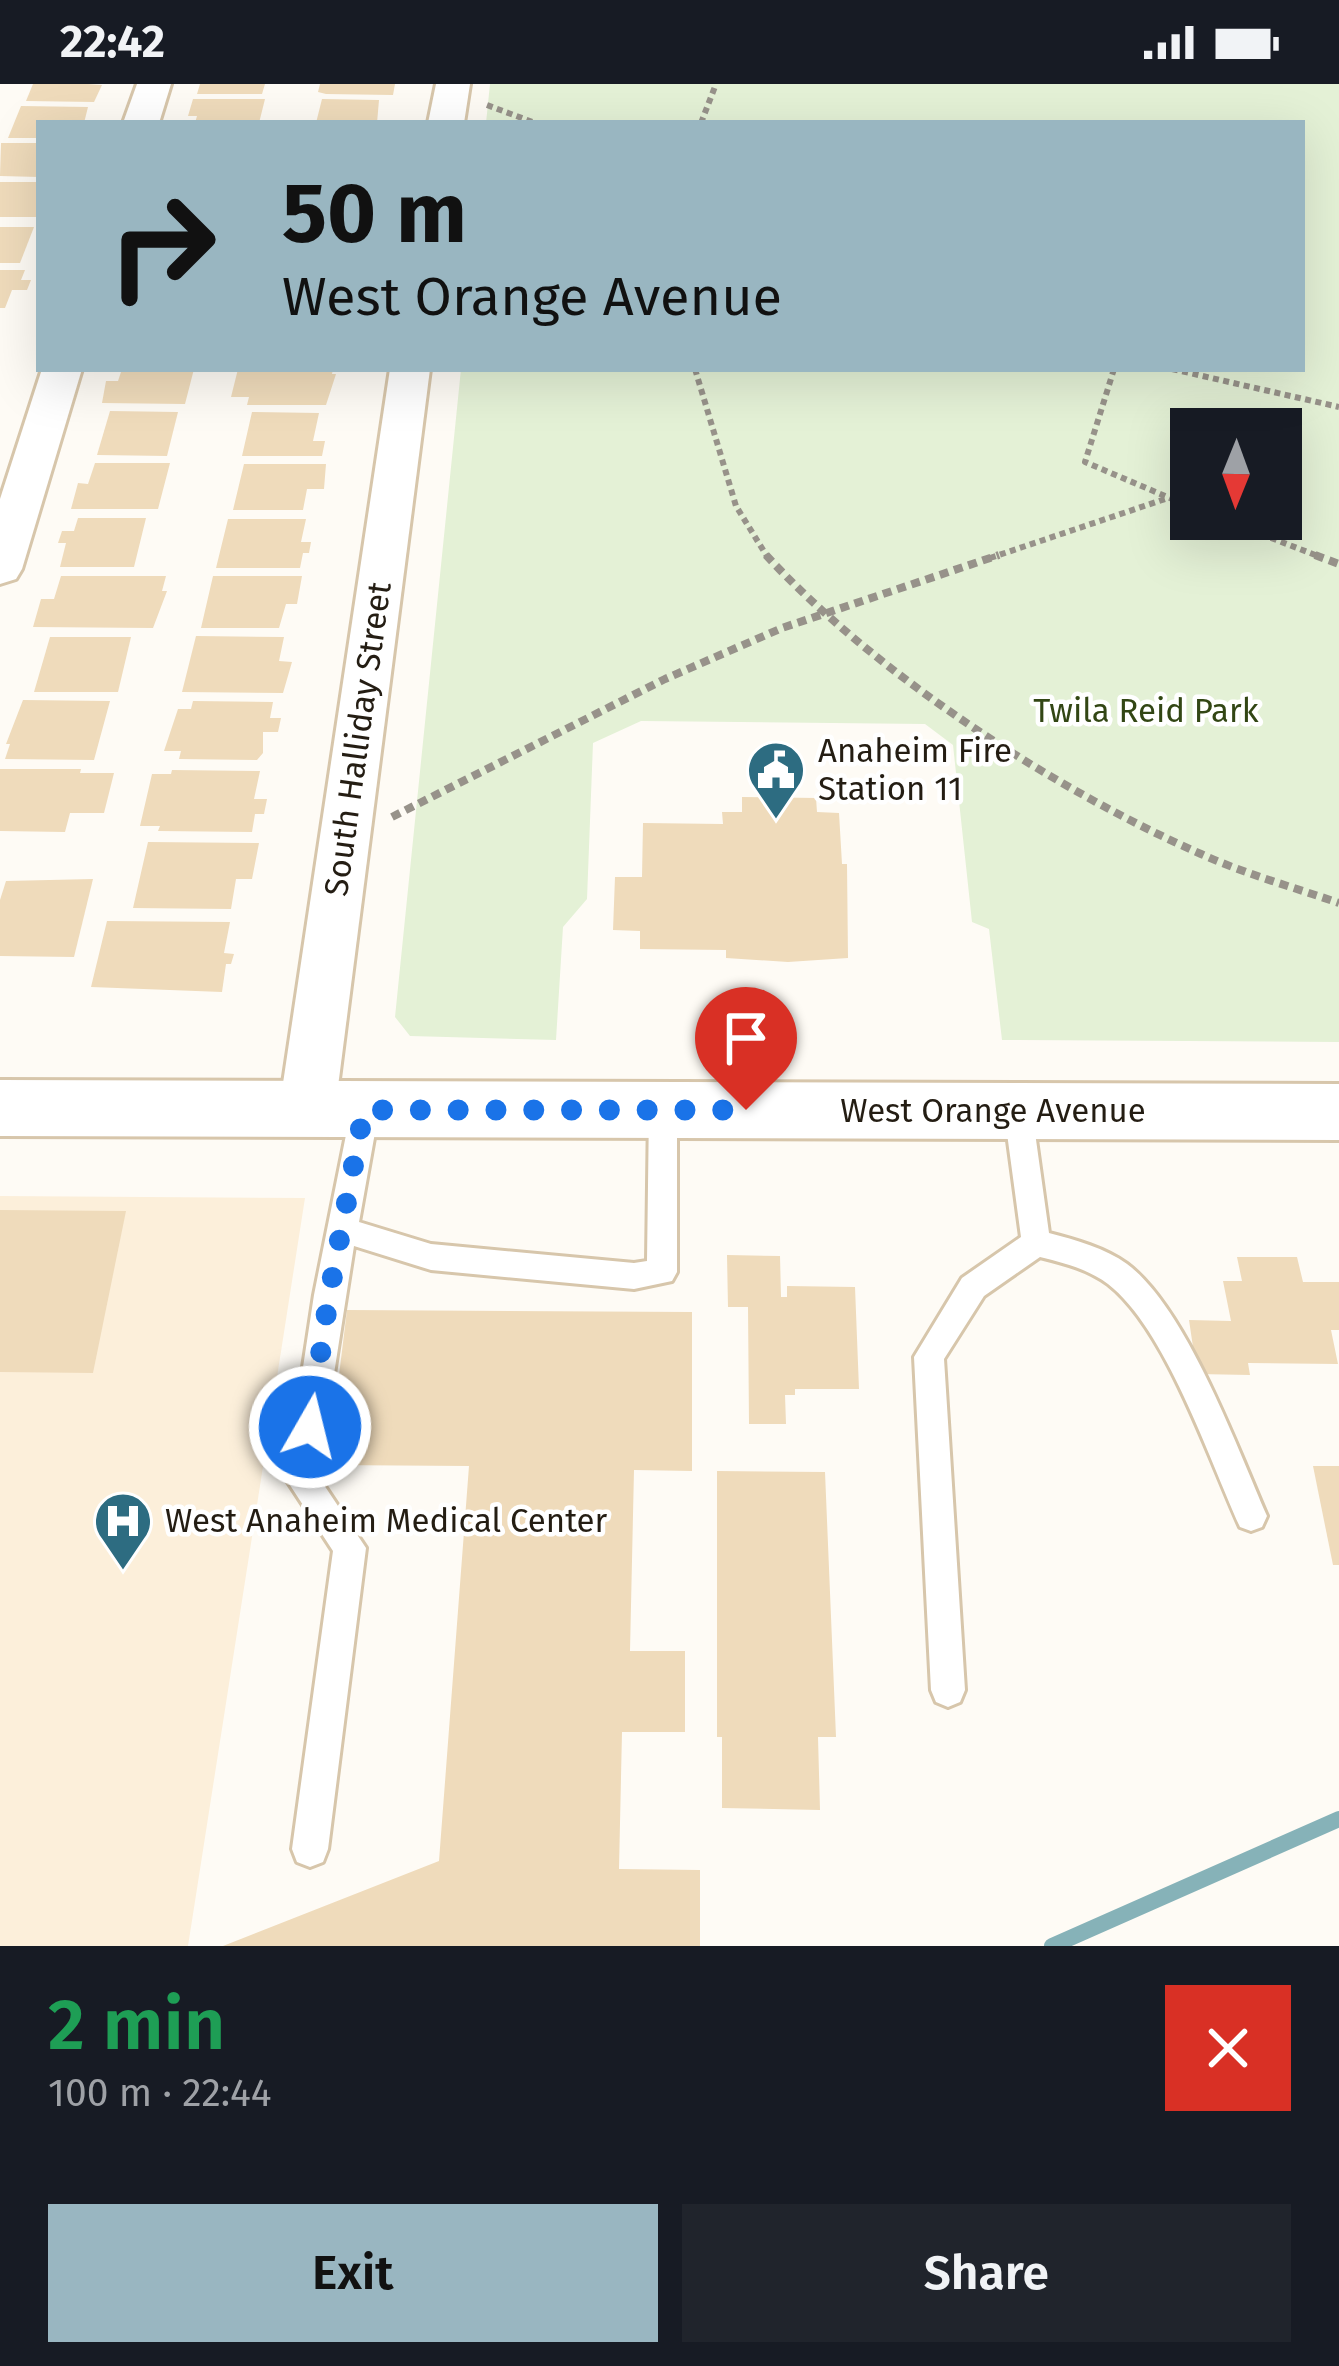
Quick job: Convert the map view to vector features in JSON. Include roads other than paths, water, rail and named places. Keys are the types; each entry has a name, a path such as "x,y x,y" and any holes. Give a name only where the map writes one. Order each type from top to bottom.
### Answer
{"street":[{"path":"141,120 154,84"},
{"path":"447,120 453,84"},
{"path":"0,569 61,372"},
{"name":"South Halliday Street","path":"336,1110 343,843 410,372"},
{"name":"West Orange Avenue","path":"0,1108 1339,1112"}],"lane":[{"path":"310,1849 350,1548 302,1479 329,1295 344,1230 336,1110"},
{"path":"344,1230 431,1257 634,1276 662,1272 663,1110"},
{"path":"1018,1111 1036,1244"},
{"path":"948,1690 929,1357 973,1287 1036,1244 1084,1255 1129,1283 1162,1329 1250,1516"}],"waterway":[{"path":"1052,1946 1339,1819"}],"place":[{"name":"Anaheim Fire Station 11","path":"776,821"},
{"name":"West Anaheim Medical Center","path":"123,1572"}],"park label":[{"name":"Twila Reid Park","path":"1146,711"}]}
